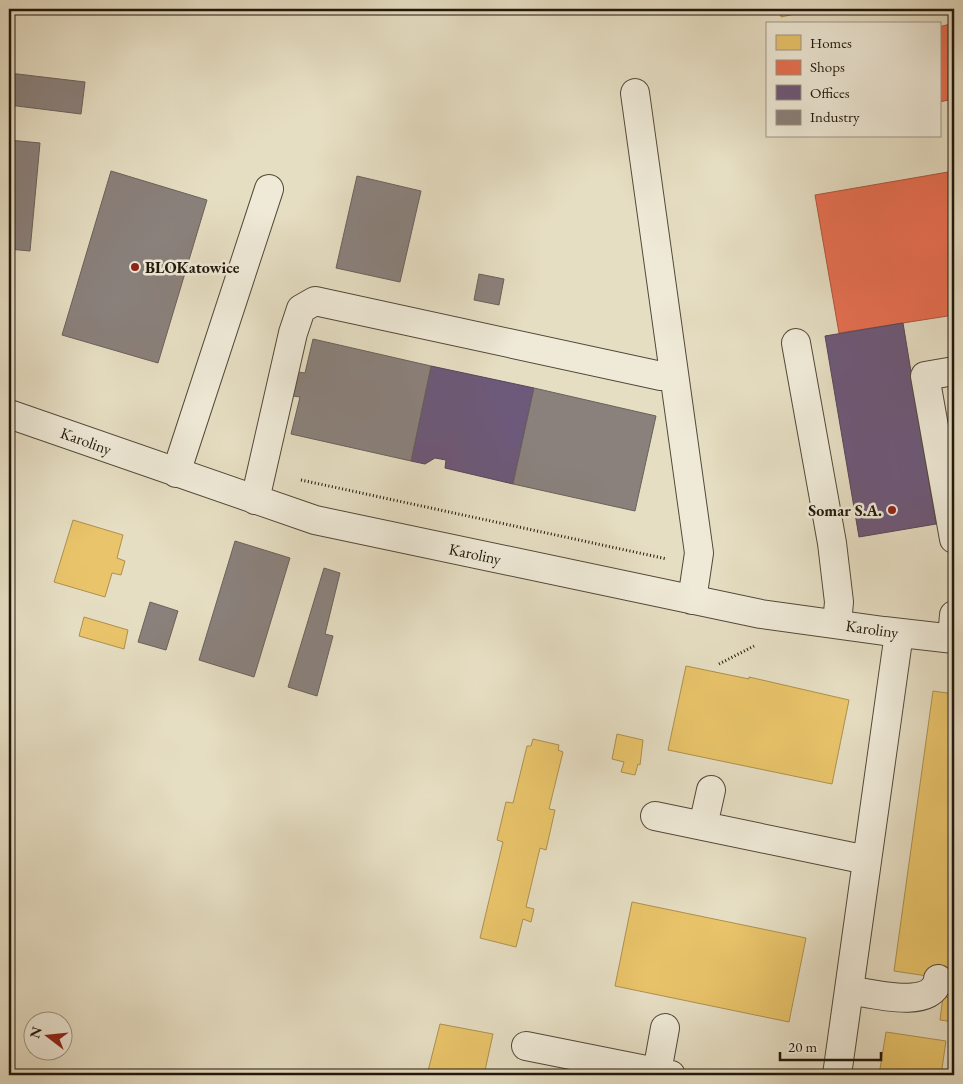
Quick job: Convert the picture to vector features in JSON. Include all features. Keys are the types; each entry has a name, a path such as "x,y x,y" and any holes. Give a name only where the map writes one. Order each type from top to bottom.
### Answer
{"street":[{"path":"635,93 672,375 699,553 692,600"},
{"path":"176,473 269,189"},
{"path":"255,500 298,317 301,308 315,301 661,376 672,375"},
{"path":"796,343 832,543 839,602 837,624"},
{"path":"954,372 925,376 954,540"},
{"name":"Karoliny","path":"9,414 315,520 761,614 899,633 954,631"},
{"path":"837,1075 899,633"},
{"path":"703,826 711,790"},
{"path":"655,816 867,860"},
{"path":"849,990 913,999 930,995 937,986 938,979"},
{"path":"526,1046 596,1068 664,1074 665,1028"}],"path":[{"path":"262,471 698,566"},
{"path":"719,664 751,646 761,647"}],"building: Homes":[{"path":"779,9 813,9 813,10 781,17"},
{"path":"73,520 123,535 117,558 125,561 121,575 112,573 105,597 54,582"},
{"path":"84,617 128,630 124,649 79,636"},
{"path":"686,666 749,679 749,677 849,700 832,784 668,750"},
{"path":"933,691 954,694 954,980 894,971"},
{"path":"617,734 643,740 640,765 638,764 635,775 621,772 624,762 612,759"},
{"path":"533,739 559,745 558,750 563,752 549,809 555,810 546,850 540,848 526,907 534,909 531,922 523,919 516,947 480,938 503,842 497,840 506,802 513,803 527,746 531,746"},
{"path":"632,902 806,938 789,1022 615,986"},
{"path":"943,997 954,998 954,1022 940,1020"},
{"path":"440,1024 493,1034 484,1075 427,1075"},
{"path":"886,1032 946,1041 941,1075 879,1075"}],"building: Shops":[{"path":"954,23 954,99 940,102 940,27"},
{"path":"954,171 954,315 839,333 815,195"}],"building: Offices":[{"path":"903,323 936,524 859,537 825,336"},
{"path":"431,366 534,388 513,484 445,468 446,460 435,458 425,464 411,461"}],"building: Industry":[{"path":"9,73 85,82 81,114 9,105"},
{"path":"9,140 40,143 30,251 9,249"},
{"name":"BLOKatowice","path":"111,171 207,200 158,363 62,335"},
{"path":"357,176 421,191 400,282 336,268"},
{"path":"479,274 504,279 499,305 474,300"},
{"path":"313,339 431,366 411,461 291,434 300,397 293,396 298,372 305,373"},
{"path":"534,388 656,416 635,511 513,484"},
{"path":"235,541 290,558 254,677 199,660"},
{"path":"324,568 340,573 325,634 333,636 317,696 288,687"},
{"path":"150,602 178,611 166,650 138,642"}],"place":[{"name":"BLOKatowice","path":"135,267"},
{"name":"Somar S.A.","path":"892,510"}]}
